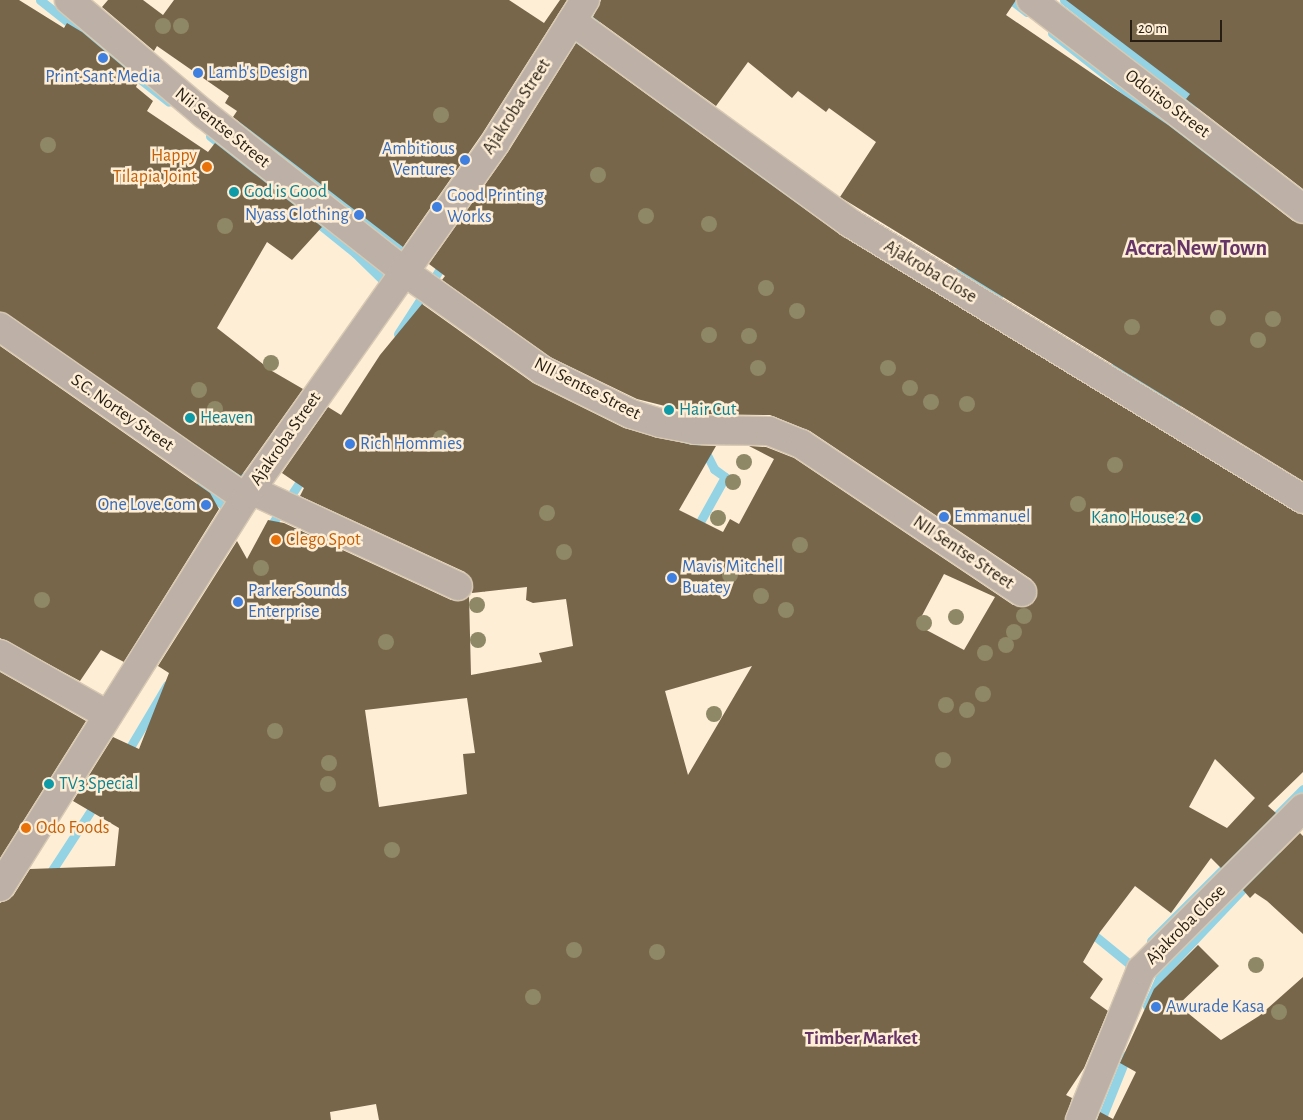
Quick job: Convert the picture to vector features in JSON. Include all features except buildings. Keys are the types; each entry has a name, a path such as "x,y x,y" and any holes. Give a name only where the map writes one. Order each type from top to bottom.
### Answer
{"street":[{"name":"Nii Sentse Street","path":"69,0 204,114 402,270"},
{"name":"Odoitso Street","path":"1030,0 1303,209"},
{"name":"Ajakroba Street","path":"0,887 106,714 248,494 402,270 495,143 578,11"},
{"name":"Ajakroba Close","path":"578,11 850,223 1303,499"},
{"name":"NII Sentse Street","path":"402,270 542,370 631,414 695,430 769,431 800,444 1022,592"},
{"name":"S.C. Nortey Street","path":"0,327 248,494 458,586"},
{"path":"0,654 106,714"},
{"name":"Ajakroba Close","path":"1080,1120 1141,970 1303,808"}],"waterway":[{"path":"40,0 169,102"},
{"path":"573,55 608,0"},
{"path":"1011,0 1027,12"},
{"path":"1064,0 1196,103"},
{"path":"1052,33 1255,192"},
{"path":"671,112 689,125"},
{"path":"240,125 398,245 414,252"},
{"path":"210,136 355,253 390,287"},
{"path":"721,150 801,204"},
{"path":"398,334 445,261"},
{"path":"949,273 955,277 958,273 999,294"},
{"path":"1116,366 1176,406"},
{"path":"166,427 251,483"},
{"path":"1167,431 1191,448"},
{"path":"678,439 706,453 714,469 725,477 695,531"},
{"path":"268,530 305,474"},
{"path":"200,486 233,513"},
{"path":"126,754 167,685"},
{"path":"1151,941 1303,789"},
{"path":"47,878 97,801"},
{"path":"1147,1006 1161,975 1275,855"},
{"path":"1089,931 1133,967"},
{"path":"1101,1120 1127,1055"}],"place":[{"name":"Print Sant Media","path":"103,58"},
{"name":"Lamb's Design","path":"198,73"},
{"name":"Ambitious Ventures","path":"465,160"},
{"name":"Happy Tilapia Joint","path":"207,167"},
{"name":"God is Good","path":"234,192"},
{"name":"Good Printing Works","path":"437,207"},
{"name":"Nyass Clothing","path":"359,215"},
{"name":"Hair Cut","path":"669,410"},
{"name":"Heaven","path":"190,418"},
{"name":"Rich Hommies","path":"350,444"},
{"name":"One Love.Com","path":"206,505"},
{"name":"Emmanuel","path":"944,517"},
{"name":"Kano House 2","path":"1196,518"},
{"name":"Clego Spot","path":"276,540"},
{"name":"Mavis Mitchell Buatey","path":"672,578"},
{"name":"Parker Sounds Enterprise","path":"238,602"},
{"name":"TV3 Special","path":"49,784"},
{"name":"Odo Foods","path":"26,828"},
{"name":"Awurade Kasa","path":"1156,1007"}],"district":[{"name":"Accra New Town","path":"1196,249"},
{"name":"Timber Market","path":"861,1039"}]}
